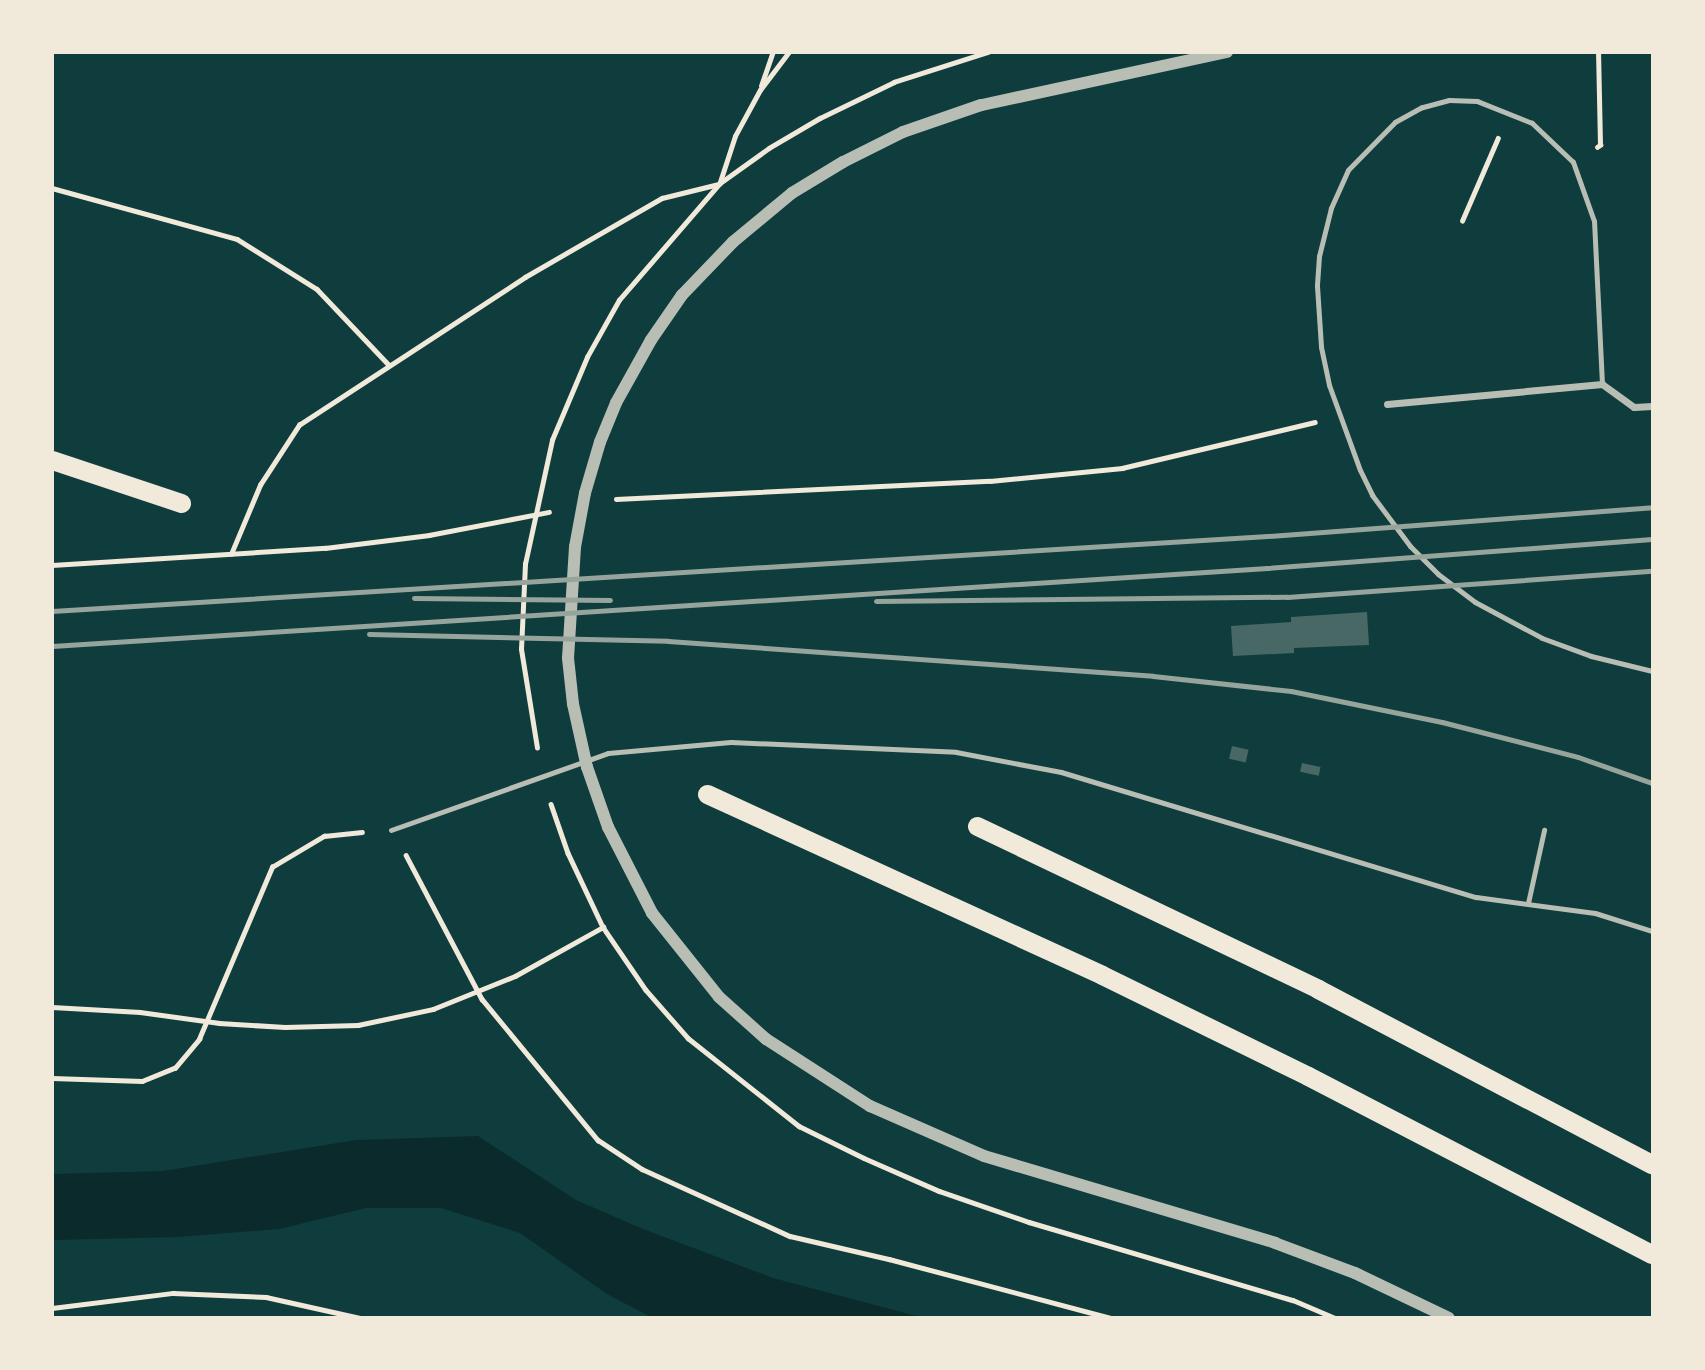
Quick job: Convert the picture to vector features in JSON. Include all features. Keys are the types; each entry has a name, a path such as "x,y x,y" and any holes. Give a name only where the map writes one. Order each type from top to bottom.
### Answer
{"highway":[{"path":"52,460 181,503"},
{"path":"707,794 1102,975 1308,1076 1653,1254"},
{"path":"977,826 1318,989 1653,1164"}],"street":[{"path":"1227,52 981,105 903,132 843,162 792,193 733,242 682,295 650,340 616,403 585,492 575,547 569,609 568,658 573,704 587,767 608,827 652,913 719,997 766,1039 870,1106 984,1156 1275,1243 1355,1273 1450,1318"},
{"path":"1387,404 1602,384 1634,407 1653,406"}],"lane":[{"path":"1602,384 1594,221 1573,162 1532,123 1477,101 1449,100 1422,107 1395,122 1348,170 1338,189 1324,233 1317,285 1321,347 1344,429 1372,495 1410,545 1438,574 1503,619 1542,638 1591,656 1653,671"},
{"path":"391,830 608,754 731,742 956,752 1061,772 1476,897 1595,913 1653,931"},
{"path":"1528,903 1544,830"}],"path":[{"path":"760,90 773,52"},
{"path":"720,183 735,136 760,90 789,52"},
{"path":"644,267 720,183 820,118 894,82 988,52"},
{"path":"1573,162 1600,145 1598,52"},
{"path":"1462,221 1508,112"},
{"path":"231,554 260,485 299,425 525,276 662,198 720,183"},
{"path":"52,188 237,239 317,289 389,365"},
{"path":"603,502 990,481 1122,468 1321,421"},
{"path":"52,565 325,548 429,536 562,510"},
{"path":"52,1078 142,1081 175,1068 199,1039 272,867 324,836 391,830 418,874 437,917 482,999 598,1140 631,1162 696,1196 790,1236 890,1259 1110,1318"},
{"path":"52,1007 140,1012 219,1023 285,1027 358,1025 433,1009 515,975 603,927 646,990 688,1038 799,1125 864,1158 939,1191 1029,1222 1293,1300 1335,1318"},
{"path":"52,1308 173,1293 265,1297 360,1318"}],"water":[{"path":"478,1136 576,1200 643,1229 773,1278 920,1317 651,1317 607,1294 520,1233 441,1208 366,1208 279,1229 178,1237 53,1240 53,1174 163,1171 356,1140"}],"building":[{"path":"1367,612 1369,645 1294,648 1294,653 1233,656 1231,626 1291,622 1291,617"},
{"path":"1232,746 1249,750 1246,762 1229,759"},
{"path":"1302,763 1321,767 1319,776 1300,772"}],"railway":[{"path":"52,611 1283,535 1652,507"},
{"path":"52,646 1267,568 1652,539"},
{"path":"876,601 1287,597 1652,571"},
{"path":"414,598 610,600"},
{"path":"369,634 668,641 1153,676 1291,691 1442,722 1578,757 1652,783"}]}
